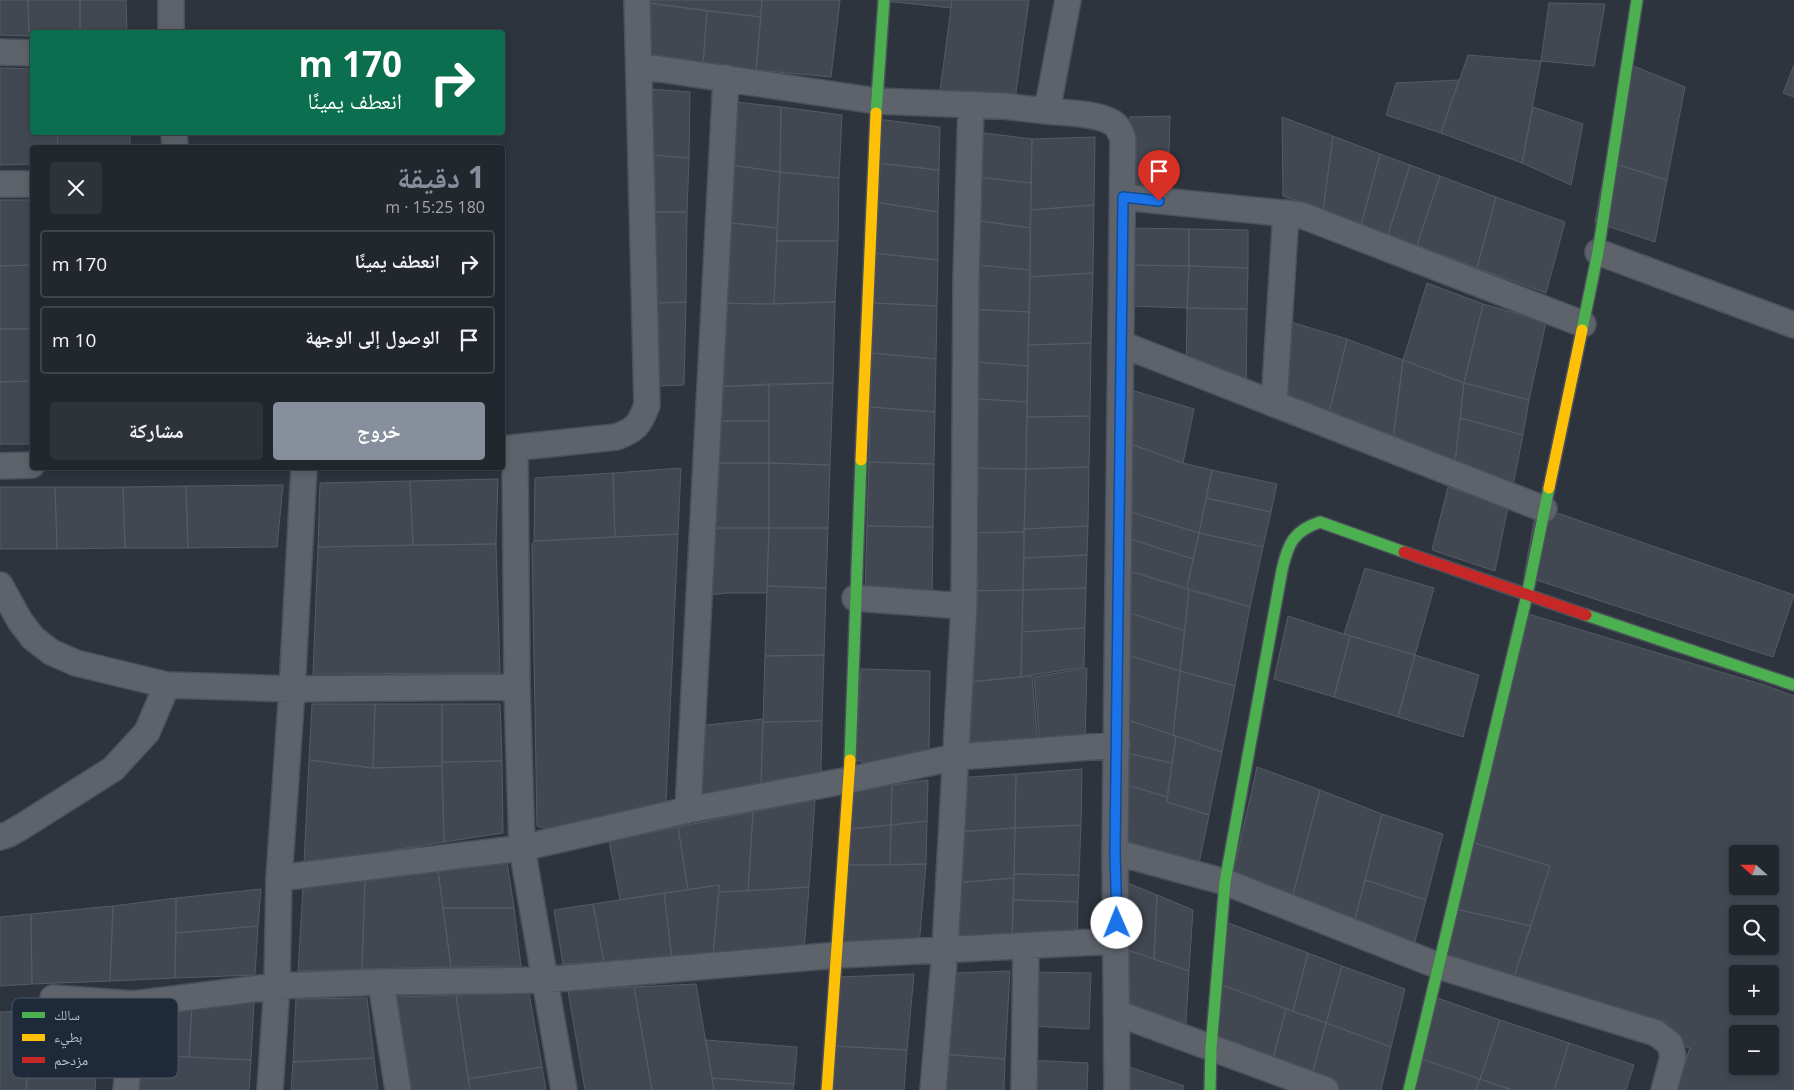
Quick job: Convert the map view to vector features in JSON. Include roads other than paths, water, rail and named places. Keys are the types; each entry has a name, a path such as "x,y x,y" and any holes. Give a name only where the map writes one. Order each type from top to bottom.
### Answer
{"street":[{"path":"170,0 171,30"},
{"path":"564,1090 522,848 509,449 616,437 630,432 641,421 647,405 637,0"},
{"path":"827,1090 849,780 855,598 884,0"},
{"path":"1047,111 1068,0"},
{"path":"1409,1090 1527,596 1598,252 1637,0"},
{"path":"0,52 30,54"},
{"path":"639,66 878,101 1004,106 1100,117 1114,124 1120,130 1123,140 1123,197 1115,852 1117,1090"},
{"path":"688,810 726,78"},
{"path":"933,1090 945,950 964,606 966,279 971,105"},
{"path":"0,184 30,184"},
{"path":"1123,197 1301,215 1583,324"},
{"path":"1274,404 1286,213"},
{"path":"1598,252 1794,325"},
{"path":"1121,344 1544,509"},
{"path":"0,466 30,465"},
{"path":"270,1090 277,986 279,878 304,470"},
{"path":"1210,1090 1211,1048 1225,882 1282,570 1287,549 1295,536 1307,525 1320,522 1527,596 1794,685"},
{"path":"0,585 20,621 33,638 51,652 76,664 167,685 292,689 517,687"},
{"path":"855,598 964,606"},
{"path":"0,837 26,824 113,769 147,732 167,685"},
{"path":"279,878 522,848 688,810 849,780 956,757 1117,745"},
{"path":"1115,852 1225,882 1439,966 1656,1033 1670,1044 1673,1057 1664,1090"},
{"path":"178,998 277,986 381,982 544,980 838,955 1117,941"},
{"path":"1024,1090 1026,946"},
{"path":"381,982 398,1090"},
{"path":"1117,1013 1326,1090"}]}
